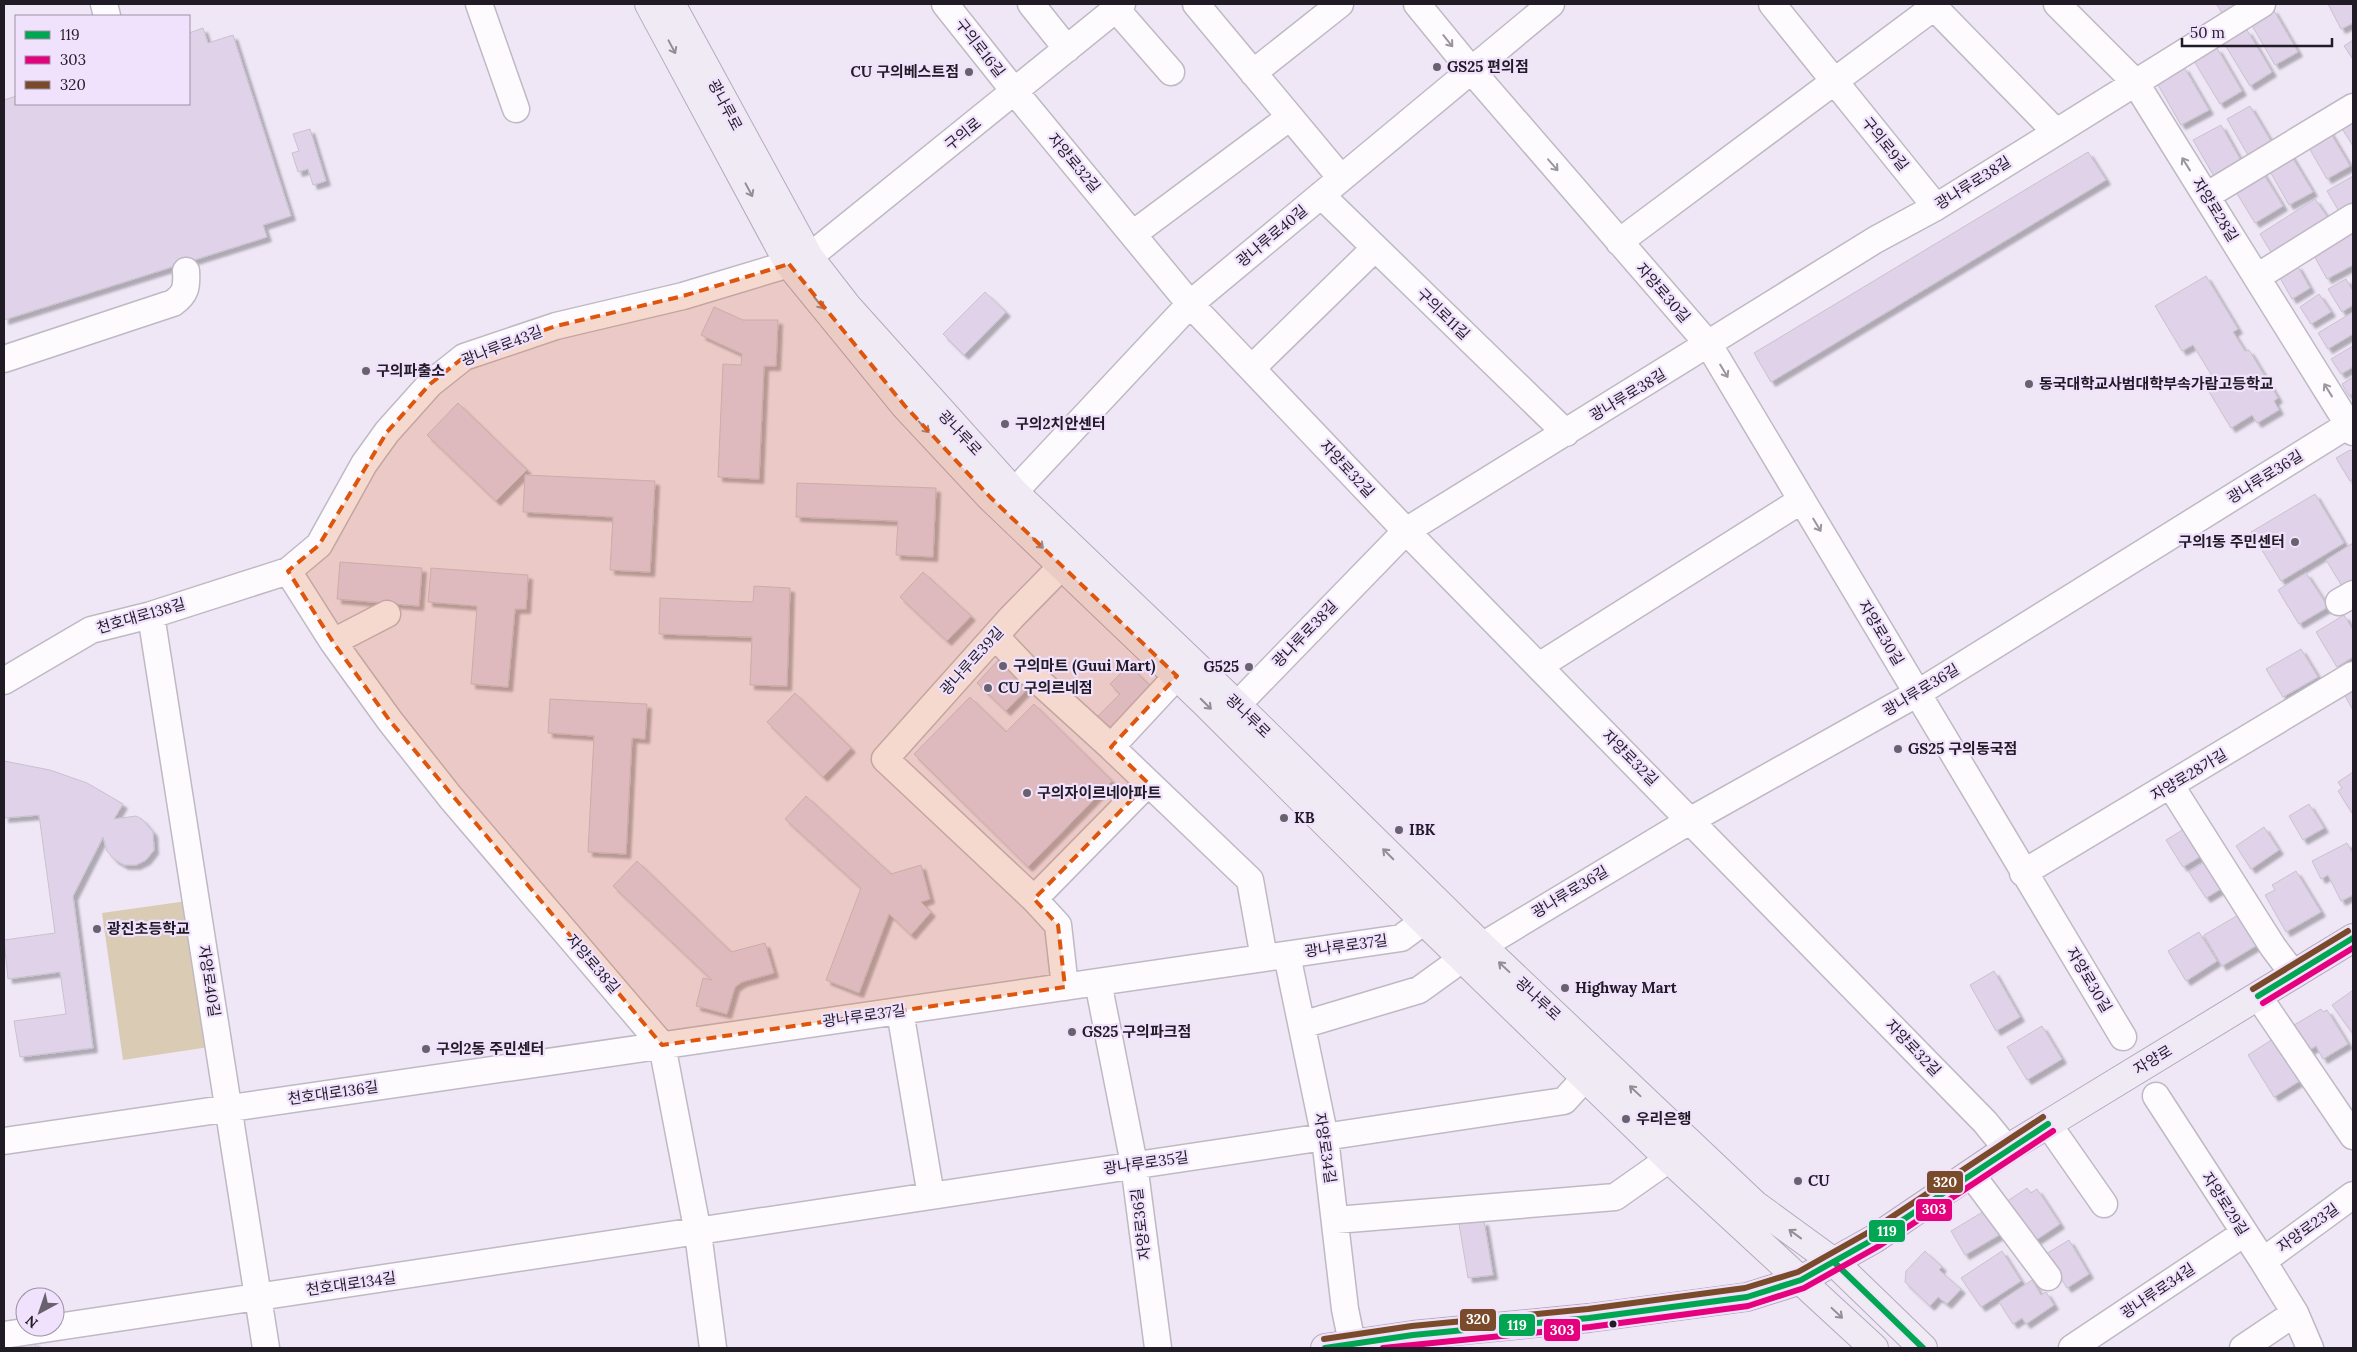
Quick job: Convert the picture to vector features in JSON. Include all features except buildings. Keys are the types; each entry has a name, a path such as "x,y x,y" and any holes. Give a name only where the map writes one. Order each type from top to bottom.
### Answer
{"main road":[{"name":"광나루로","path":"668,5 799,261 905,406 990,496 1177,676 1424,922 1472,952 1754,1204 1835,1262 1923,1348"},
{"name":"광나루로","path":"799,261 847,306 1014,492 1237,705 1472,952 1585,1078 1669,1159 1874,1348"},
{"name":"자양로","path":"1325,1348 1352,1343 1589,1318 1747,1297 1801,1280 1835,1262 2048,1124 2353,938"}],"street":[{"path":"479,4 516,109"},
{"name":"구의로16길","path":"945,4 1015,92"},
{"path":"1031,4 1066,49"},
{"path":"1253,73 1340,4"},
{"name":"자양로30길","path":"1417,4 1471,70 1709,345 2124,1038"},
{"name":"광나루로40길","path":"1014,492 1190,304 1551,4"},
{"name":"구의로9길","path":"1772,4 1936,207"},
{"name":"자양로28길","path":"2058,4 2135,82 2256,277 2352,426"},
{"name":"광나루로38길","path":"1237,705 1406,531 1876,240 1936,207 2262,4"},
{"name":"구의로","path":"799,261 1015,92 1119,6 1171,72"},
{"path":"1207,7 1253,73 1341,178"},
{"path":"1619,242 1835,82 1942,8 2056,132"},
{"name":"자양로32길","path":"1015,92 1190,304 1406,531 1985,1122 2007,1150"},
{"path":"2206,196 2353,107"},
{"path":"1133,234 1290,117"},
{"name":"구의로11길","path":"1321,195 1566,433"},
{"path":"2256,277 2353,217"},
{"path":"1252,368 1375,248"},
{"name":"광나루로43길","path":"288,571 319,545 364,464 387,432 430,384 464,357 556,326 682,296 799,261"},
{"path":"4,358 173,303 182,297 188,287 186,271"},
{"name":"광나루로36길","path":"1472,952 1691,820 1918,693 2352,426"},
{"path":"1539,666 1802,500"},
{"name":"광나루로39길","path":"1034,899 885,759 995,636 1062,566"},
{"name":"천호대로138길","path":"4,682 91,630 151,615 288,571"},
{"name":"자양로38길","path":"288,571 333,642 390,721 451,798 662,1045 698,1232 713,1348"},
{"path":"333,642 388,614"},
{"name":"자양로40길","path":"151,615 260,1298 266,1348"},
{"path":"995,636 1034,677 1111,747 1250,880 1275,956"},
{"name":"자양로28가길","path":"2024,873 2353,675"},
{"path":"1111,747 1177,676"},
{"path":"1065,987 1058,925 1034,899 1148,782"},
{"path":"2171,786 2273,946 2294,975"},
{"name":"광나루로37길","path":"662,1045 1401,938 1424,922"},
{"path":"1302,1025 1419,990 1472,952"},
{"name":"자양로34길","path":"1275,956 1302,1025 1325,1138 1346,1309 1352,1343"},
{"name":"자양로36길","path":"1098,982 1134,1164 1158,1348"},
{"path":"2258,996 2353,1136"},
{"path":"900,1010 931,1196"},
{"name":"천호대로136길","path":"4,1141 662,1045"},
{"name":"광나루로35길","path":"698,1232 1134,1164 1325,1138 1564,1101 1585,1078"},
{"name":"자양로29길","path":"2156,1096 2295,1313 2310,1348"},
{"path":"2048,1124 2104,1204"},
{"path":"1336,1220 1615,1197 1669,1159"},
{"path":"1971,1174 2048,1277"},
{"name":"자양로23길","path":"2263,1261 2353,1195"},
{"name":"천호대로134길","path":"4,1336 698,1232"},
{"name":"광나루로34길","path":"2072,1348 2243,1234"},
{"path":"2243,1348 2295,1313"}],"highlighted area":[{"path":"789,264 905,406 990,497 1177,676 1111,747 1148,783 1034,899 1058,925 1065,987 662,1045 390,721 333,642 288,571 319,545 387,432 430,384 464,357 556,326 683,296"}],"shaded area":[{"path":"187,901 209,1047 123,1060 102,913"}],"transit line":[{"name":"320","path":"2253,989 2348,931"},
{"name":"119","path":"2258,996 2353,938"},
{"name":"303","path":"2263,1003 2353,948"},
{"name":"320","path":"1324,1339 1412,1326 1588,1309 1745,1288 1798,1272 1869,1232 2043,1117"},
{"name":"119","path":"1325,1348 1413,1335 1589,1318 1747,1297 1801,1280 1874,1239 2048,1124"},
{"name":"303","path":"1383,1348 1590,1327 1748,1306 1804,1288 1879,1246 2053,1131"},
{"name":"119","path":"1835,1263 1923,1348"}],"place":[{"name":"GS25 편의점","path":"1437,67"},
{"name":"CU 구의베스트점","path":"969,72"},
{"name":"구의파출소","path":"366,371"},
{"name":"동국대학교사범대학부속가람고등학교","path":"2029,384"},
{"name":"구의2치안센터","path":"1005,424"},
{"name":"구의1동 주민센터","path":"2295,542"},
{"name":"구의마트 (Guui Mart)","path":"1003,666"},
{"name":"G525","path":"1249,667"},
{"name":"CU 구의르네점","path":"988,688"},
{"name":"GS25 구의동국점","path":"1898,749"},
{"name":"구의자이르네아파트","path":"1027,793"},
{"name":"KB","path":"1284,818"},
{"name":"IBK","path":"1399,830"},
{"name":"광진초등학교","path":"97,929"},
{"name":"Highway Mart","path":"1565,988"},
{"name":"GS25 구의파크점","path":"1072,1032"},
{"name":"구의2동 주민센터","path":"426,1049"},
{"name":"우리은행","path":"1626,1119"},
{"name":"CU","path":"1798,1181"}]}
